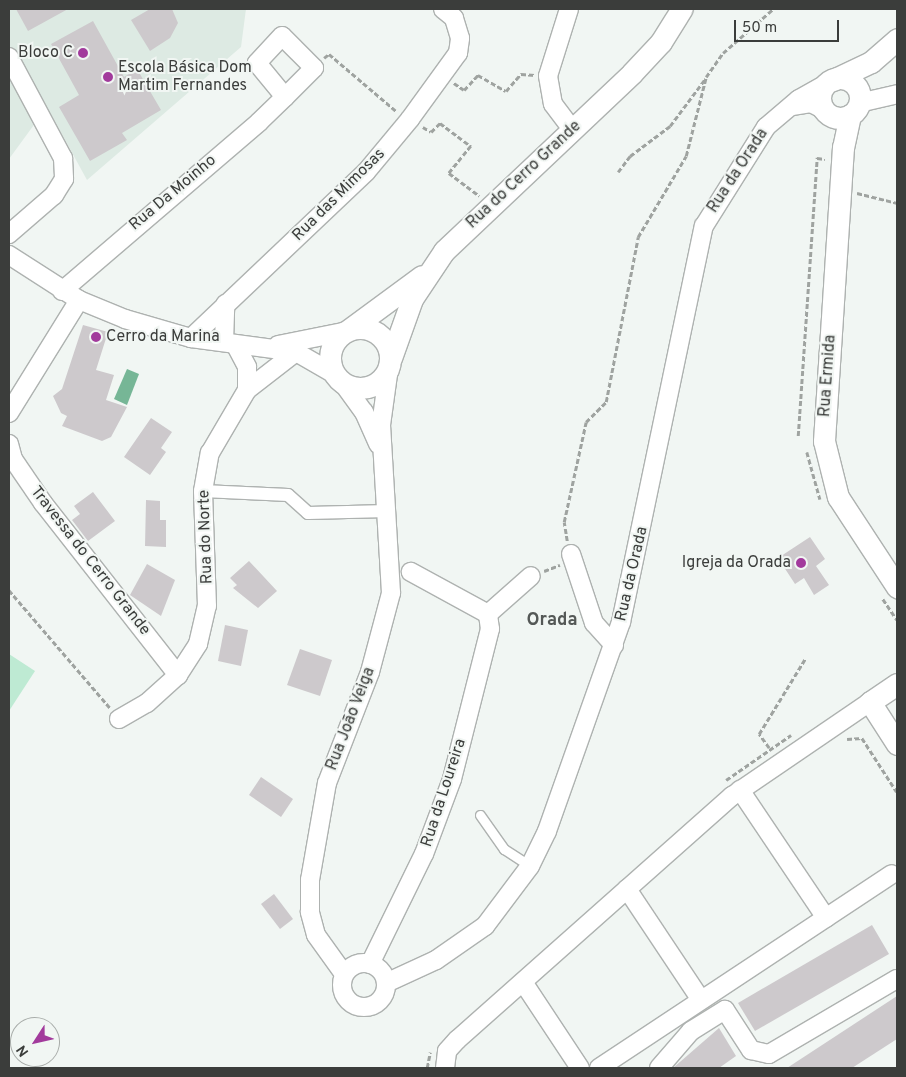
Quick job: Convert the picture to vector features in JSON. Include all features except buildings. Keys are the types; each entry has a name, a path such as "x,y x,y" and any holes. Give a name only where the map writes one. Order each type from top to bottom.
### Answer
{"street":[{"name":"Rua das Mimosas","path":"191,338 366,172 410,119 458,53 460,38 454,18 444,9"},
{"path":"569,9 548,75 553,104 572,129"},
{"name":"Rua do Cerro Grande","path":"390,362 426,273 492,205 661,42 682,9"},
{"path":"285,97 257,63 282,36 314,68"},
{"path":"838,153 837,127 825,111 821,93 829,82 871,62 897,39"},
{"path":"9,58 64,158 64,179 54,195 9,234"},
{"path":"787,109 798,103 825,111 838,118 856,103 871,62"},
{"name":"Rua Da Moinho","path":"62,291 285,97 314,68"},
{"path":"829,82 846,80 856,103"},
{"name":"Rua da Orada","path":"386,983 436,960 485,926 530,866 547,831 614,645 637,555 704,226 766,127 787,109 829,82"},
{"path":"856,103 892,97"},
{"name":"Rua Ermida","path":"856,103 838,153 840,190 827,460 838,498 897,587"},
{"path":"9,255 78,300 191,338 266,346 296,352 339,379 366,388 380,380 390,362"},
{"path":"382,453 364,412 339,379 332,348 346,331 426,273"},
{"path":"9,413 78,300"},
{"path":"225,304 230,343 247,367 247,390"},
{"path":"266,346 346,331 378,333 390,362 381,425 382,453"},
{"name":"Rua do Norte","path":"119,719 147,703 178,675 198,644 207,606 203,491 210,454 247,390 296,352"},
{"name":"Travessa do Cerro Grande","path":"9,444 13,459 43,503 178,675"},
{"name":"Rua João Veiga","path":"344,974 316,935 310,912 310,880 327,783 384,628 392,557 382,453"},
{"path":"203,491 288,495 308,513 388,511"},
{"path":"572,557 594,623 614,645"},
{"path":"411,572 488,614 531,576"},
{"name":"Rua da Loureira","path":"370,964 424,854 452,778 490,629 488,614"},
{"path":"445,1068 447,1051 740,790 897,684"},
{"path":"870,702 897,744"},
{"path":"740,790 826,918"},
{"path":"599,1068 892,874"},
{"path":"627,889 701,1000"},
{"path":"370,964 381,971 386,983 375,1004 356,1006 343,993 344,974 353,966 370,964"},
{"path":"658,1068 691,1031 725,1010 751,1050 769,1054 897,979"},
{"path":"523,982 580,1068"}],"lane":[{"path":"480,815 504,849 530,866"}],"path":[{"path":"618,172 630,156 670,126 723,53 773,9"},
{"path":"314,68 329,54 391,109 431,132 440,123 471,146 449,173 492,205"},
{"path":"442,75 464,90 478,75 506,91 521,74 548,75"},
{"path":"531,576 572,557 564,522 586,422 606,402 638,237 686,156 706,77"},
{"path":"798,436 817,158 838,153"},
{"path":"840,190 897,202"},
{"path":"9,590 119,719"},
{"path":"770,749 759,734 805,659"},
{"path":"843,741 851,736 862,738 897,792"}],"shaded area":[{"name":"Escola Básica Dom Martim Fernandes","path":"9,9 246,9 241,47 87,180 47,107 9,159"},
{"path":"127,369 139,374 127,405 114,399"},
{"path":"9,654 35,671 9,711"}],"place":[{"name":"Bloco C","path":"83,53"},
{"name":"Escola Básica Dom Martim Fernandes","path":"108,77"},
{"name":"Cerro da Marina","path":"96,337"},
{"name":"Igreja da Orada","path":"801,563"}],"district":[{"name":"Orada","path":"552,621"}]}
